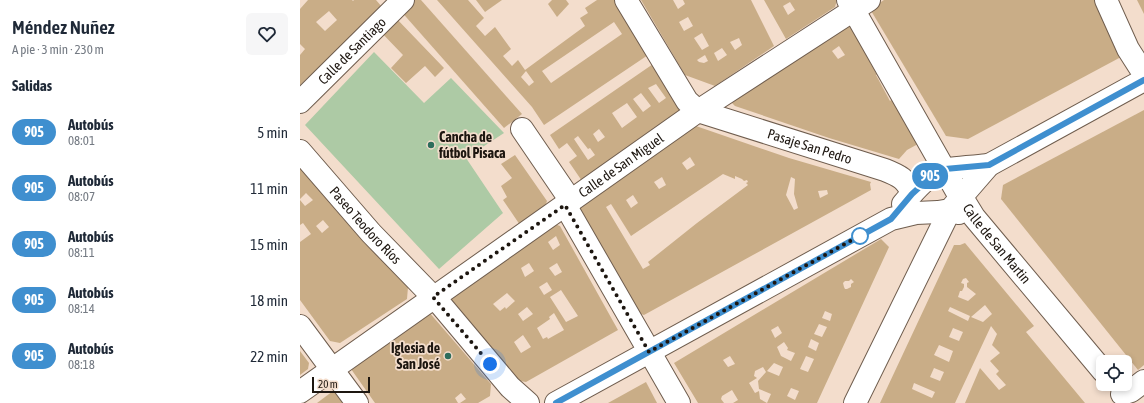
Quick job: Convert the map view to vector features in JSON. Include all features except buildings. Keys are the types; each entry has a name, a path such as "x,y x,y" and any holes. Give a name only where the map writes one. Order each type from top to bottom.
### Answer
{"street":[{"path":"626,0 687,101 698,111"},
{"path":"1106,0 1128,49 1144,74"},
{"name":"Calle de Santiago","path":"300,102 393,3"},
{"name":"Calle de San Miguel","path":"300,392 698,111 857,3"},
{"name":"Calle de San Martin","path":"857,3 945,169 956,204 974,217 1096,364"},
{"path":"855,403 956,204 989,165 1144,80"},
{"name":"Pasaje San Pedro","path":"698,111 885,170 902,178 908,184 912,194"},
{"path":"522,129 568,203 649,352 679,403"},
{"name":"Paseo Teodoro Ríos","path":"300,151 371,233 433,297 510,387 528,403"},
{"path":"891,219 912,194 935,173 945,169 989,165"},
{"path":"556,403 891,219 916,213 938,212 956,204"},
{"path":"300,326 357,403"},
{"path":"1122,394 1131,391 1144,381"}],"green space":[{"path":"374,52 424,103 451,78 504,133 466,158 503,213 439,269 305,125"}],"bus line":[{"name":"905","path":"556,403 891,219 912,194 935,173 945,169 989,165 1144,80"}],"place":[{"name":"Cancha de fútbol Pisaca","path":"431,145"},
{"name":"Iglesia de San José","path":"448,356"}],"route":[{"path":"490,364 433,297 565,205 649,352 863,234 860,236"}]}
